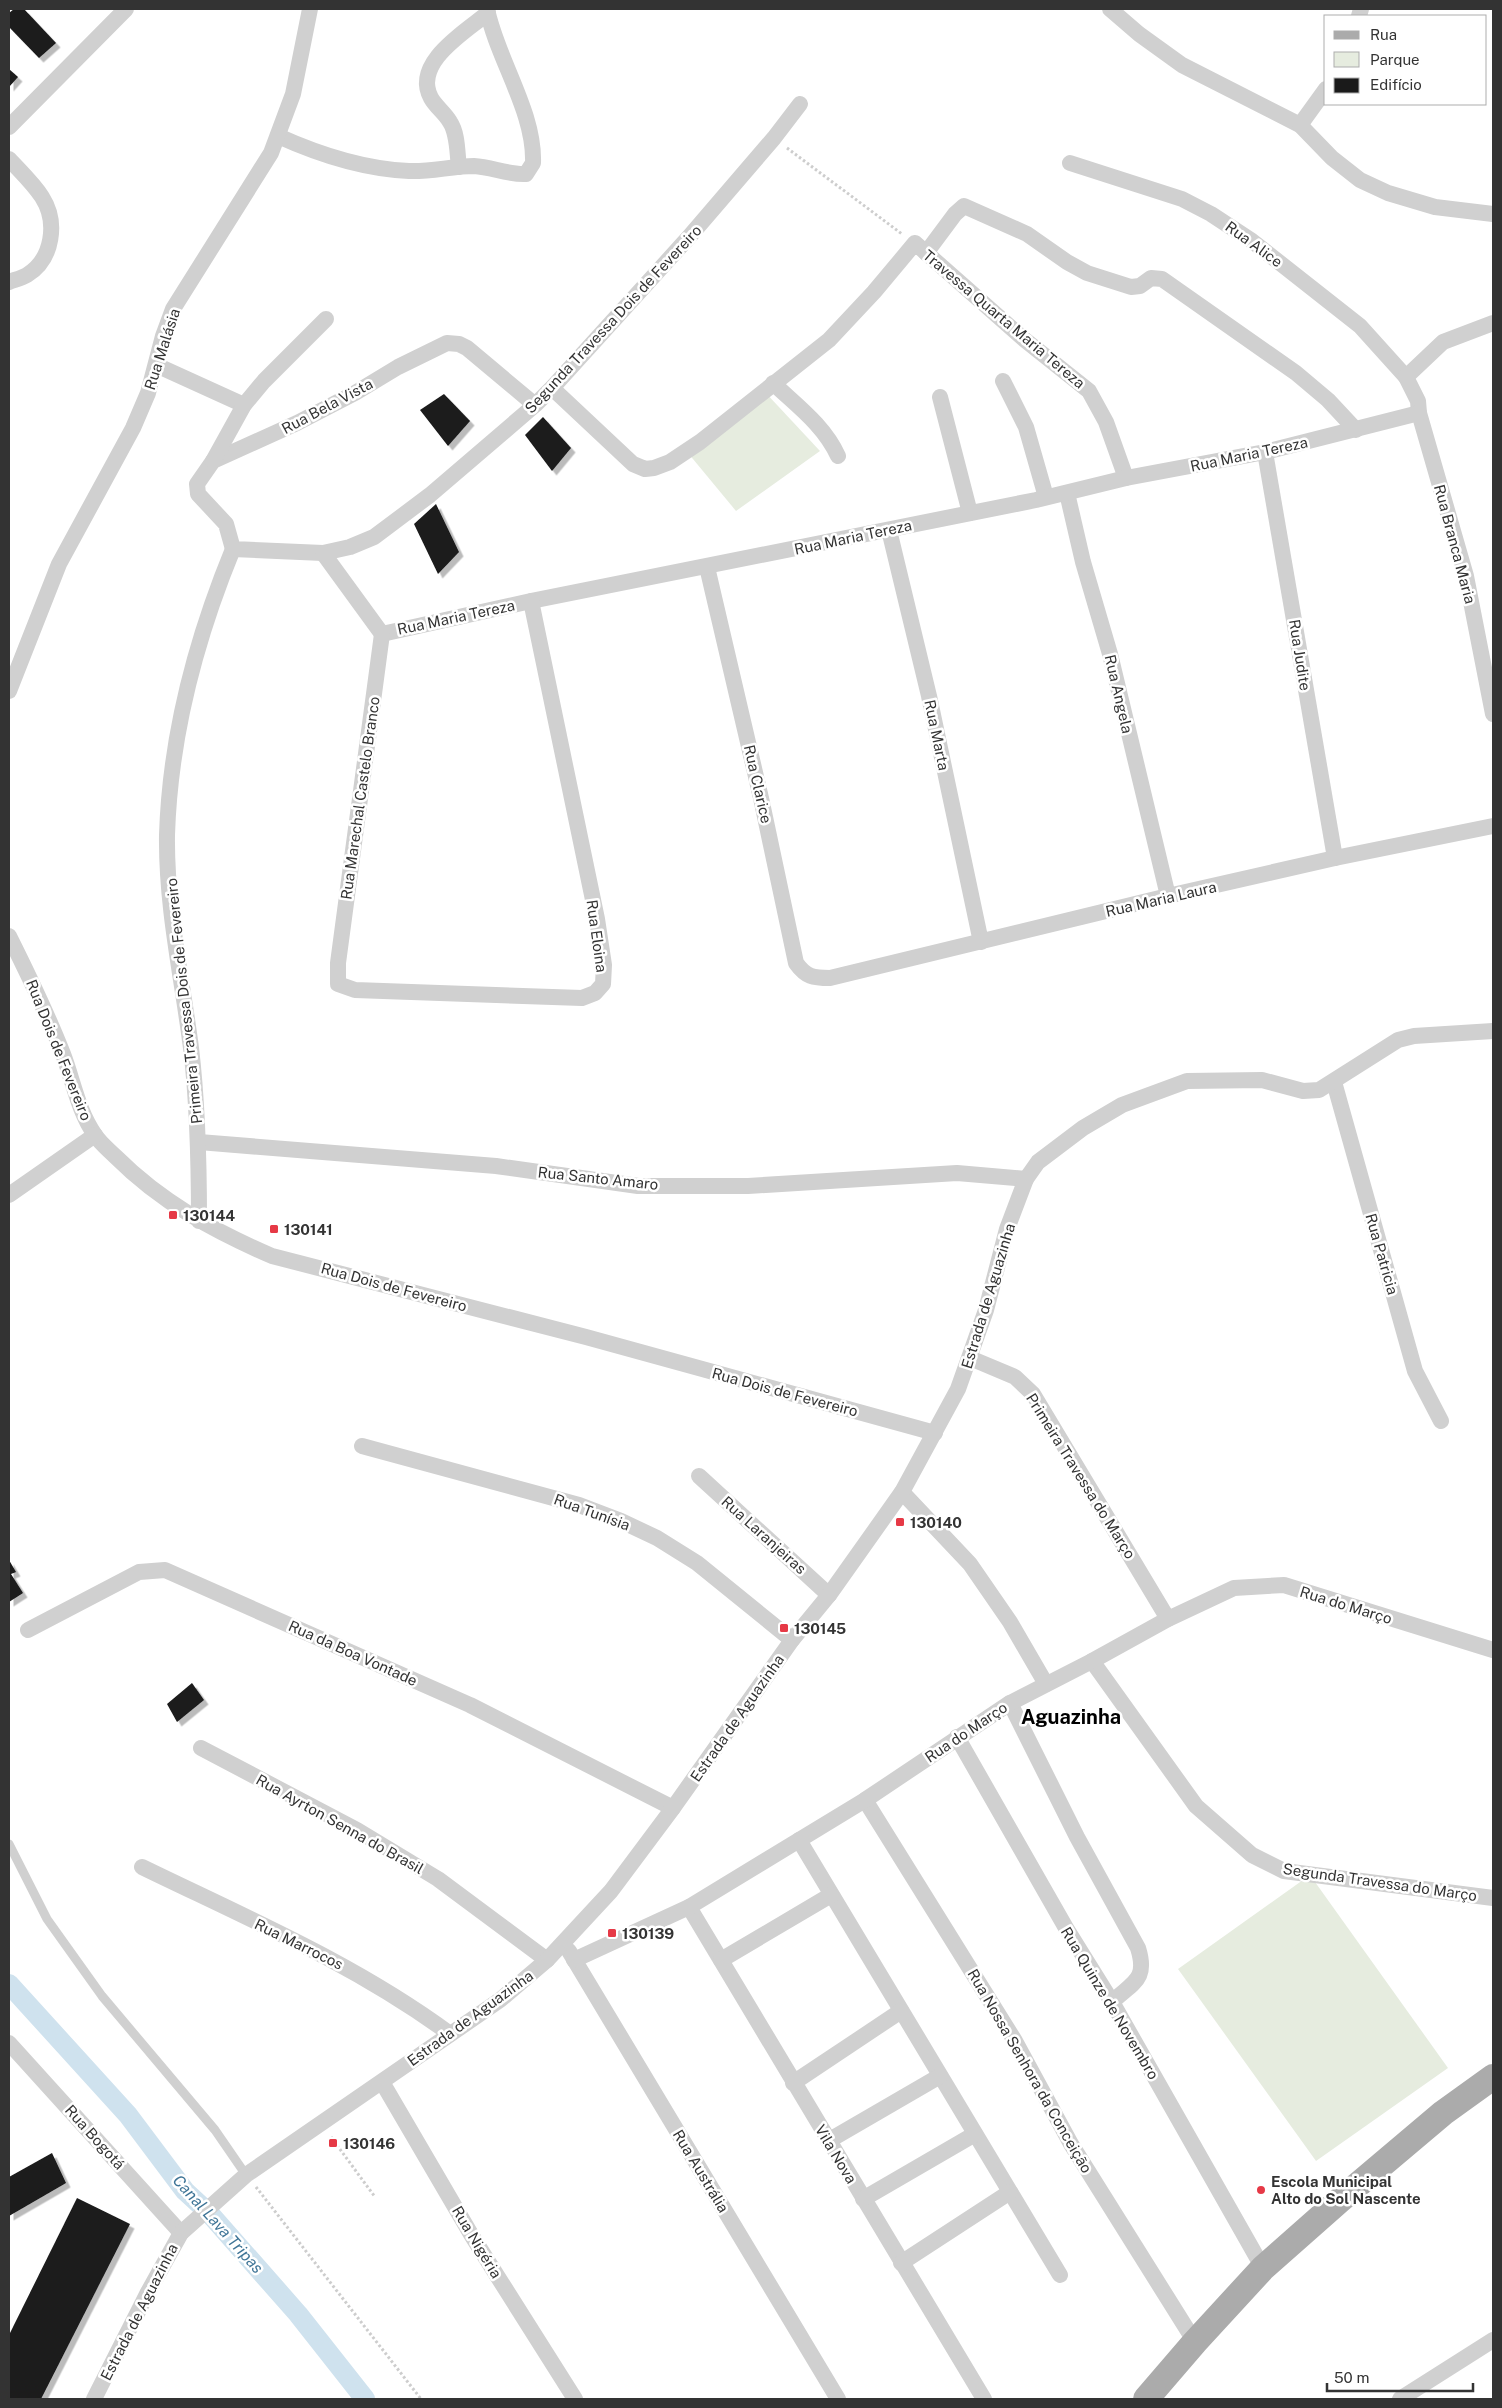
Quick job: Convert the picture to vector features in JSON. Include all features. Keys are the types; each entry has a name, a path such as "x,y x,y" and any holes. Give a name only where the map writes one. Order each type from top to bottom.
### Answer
{"main road":[{"path":"1146,2399 1263,2268 1443,2113 1493,2077"}],"street":[{"path":"9,127 126,9"},
{"name":"Rua Malásia","path":"9,691 59,564 133,428 148,393 163,336 173,309 206,253 257,178 278,136 293,94 310,9"},
{"path":"1110,9 1139,34 1182,65 1300,125 1332,158 1360,180 1388,193 1435,207 1493,214"},
{"path":"278,136 330,157 375,168 410,171 484,167 515,174 526,174 534,163 530,134 517,92 492,33 487,11 442,51 431,65 428,75 428,90 432,100 454,129 459,167"},
{"path":"1300,125 1324,93"},
{"name":"Segunda Travessa Dois de Fevereiro","path":"233,549 323,554 350,547 374,537 430,495 535,406 621,314 774,138 800,104"},
{"path":"9,159 43,198 50,219 52,235 48,249 37,266 26,276 9,282"},
{"name":"Rua Alice","path":"1070,163 1182,199 1211,214 1252,241 1360,326 1406,377"},
{"path":"552,388 633,464 645,469 670,462 700,442 772,382 829,340 874,292 964,206 1027,234 1067,262 1087,273 1132,288 1140,286 1151,278 1162,279 1296,373 1328,400 1356,430"},
{"name":"Travessa Quarta Maria Tereza","path":"920,248 1026,340 1089,391 1106,422 1126,478"},
{"path":"233,549 226,524 198,494 197,484 213,461 244,405 264,381 326,320"},
{"path":"1406,377 1443,342 1493,324"},
{"name":"Rua Bela Vista","path":"213,461 305,419 438,347 452,342 467,348 535,406"},
{"path":"156,365 244,405"},
{"name":"Rua Branca Maria","path":"1406,377 1418,401 1419,413 1466,576 1493,714"},
{"path":"1003,381 1026,427 1046,497"},
{"path":"772,382 822,429 838,456"},
{"path":"940,397 970,513"},
{"name":"Rua Maria Tereza","path":"323,554 382,634 530,601 708,567 1067,493 1126,478 1265,452 1419,413"},
{"name":"Rua Judite","path":"1265,452 1335,858"},
{"name":"Rua Angela","path":"1067,493 1083,562 1110,654 1168,896"},
{"name":"Rua Marta","path":"888,530 929,696 981,942"},
{"name":"Primeira Travessa Dois de Fevereiro","path":"199,1221 199,1142 191,1049 170,906 168,835 171,783 180,725 199,644 212,601 233,549"},
{"name":"Rua Clarice","path":"708,567 761,798 796,963 803,973 812,978 830,978"},
{"name":"Rua Eloina","path":"338,963 338,984 355,990 582,998 595,993 603,984 604,965 597,919 530,601"},
{"name":"Rua Marechal Castelo Branco","path":"338,963 382,634"},
{"name":"Rua Maria Laura","path":"830,978 1168,896 1335,858 1493,826"},
{"name":"Rua Dois de Fevereiro","path":"9,936 33,985 63,1055 80,1104 95,1135 147,1186 199,1221 227,1237 272,1256 586,1337 935,1433"},
{"name":"Estrada de Aguazinha","path":"94,2399 147,2294 181,2233 240,2180 321,2122 500,2000 547,1960 611,1891 673,1808 792,1640 829,1595 902,1492 958,1389 986,1310 1007,1229 1026,1179 1038,1162 1099,1118 1143,1095 1187,1081 1262,1080 1302,1091 1319,1090 1398,1040 1414,1036 1493,1031"},
{"name":"Rua Patricia","path":"1334,1082 1415,1371 1441,1421"},
{"path":"9,1195 95,1135"},
{"name":"Rua Santo Amaro","path":"199,1142 496,1166 638,1186 748,1186 957,1173 1026,1179"},
{"name":"Primeira Travessa do Março","path":"970,1358 1015,1377 1032,1394 1168,1618"},
{"name":"Rua Tunísia","path":"362,1446 579,1505 621,1521 657,1538 697,1563 792,1640"},
{"name":"Rua Laranjeiras","path":"699,1476 829,1595"},
{"path":"902,1492 970,1564 1010,1622 1046,1684"},
{"name":"Rua da Boa Vontade","path":"28,1630 139,1572 164,1570 470,1705 673,1808"},
{"name":"Rua do Março","path":"574,1960 689,1907 865,1800 1010,1702 1092,1661 1168,1618 1234,1588 1284,1585 1493,1650"},
{"name":"Segunda Travessa do Março","path":"1092,1661 1196,1806 1252,1855 1284,1871 1493,1898"},
{"path":"1010,1702 1077,1837 1138,1948 1142,1968 1140,1977 1112,2002"},
{"name":"Rua Quinze de Novembro","path":"957,1738 1066,1928 1112,2002 1263,2268"},
{"name":"Rua Ayrton Senna do Brasil","path":"201,1748 357,1830 430,1874 547,1960"},
{"name":"Rua Nossa Senhora da Conceição","path":"865,1800 1016,2041 1071,2144 1195,2342"},
{"path":"799,1840 1060,2275"},
{"name":"Rua Marrocos","path":"142,1867 350,1968 408,2003 450,2034"},
{"path":"721,1960 831,1894"},
{"name":"Vila Nova","path":"689,1907 828,2142 984,2399"},
{"name":"Rua Austrália","path":"565,1942 574,1960 838,2399"},
{"path":"794,2083 901,2011"},
{"name":"Rua Bogotá","path":"9,2043 181,2233"},
{"path":"828,2142 940,2076"},
{"name":"Rua Nigéria","path":"382,2082 472,2236 575,2399"},
{"path":"863,2199 975,2134"},
{"path":"901,2263 1010,2192"},
{"path":"1400,2399 1493,2340"}],"lane":[{"path":"9,1844 47,1919 102,1996 216,2130 240,2180"}],"path":[{"path":"774,138 920,248"},
{"path":"321,2122 375,2197"},
{"path":"240,2180 422,2399"}],"green space":[{"path":"764,391 820,451 736,511 688,453"},
{"path":"1310,1875 1448,2068 1316,2161 1178,1969"}],"building":[{"path":"14,9 24,9 56,43 39,58 9,27 9,13"},
{"path":"9,69 18,77 9,87"},
{"path":"444,394 470,421 448,446 420,410"},
{"path":"543,417 571,448 552,471 525,435"},
{"path":"436,504 459,552 438,574 414,524"},
{"path":"9,1560 16,1572 11,1574 23,1593 9,1602"},
{"path":"192,1683 204,1700 177,1722 167,1704"},
{"path":"52,2153 66,2183 9,2216 9,2177"},
{"path":"77,2198 130,2224 41,2399 9,2399 9,2335"}],"waterway":[{"name":"Canal Lava Tripas","path":"9,1984 128,2115 185,2191 210,2214 298,2314 365,2399"}],"place":[{"name":"130144","path":"173,1215"},
{"name":"130141","path":"274,1229"},
{"name":"130140","path":"900,1522"},
{"name":"130145","path":"784,1628"},
{"name":"130139","path":"612,1933"},
{"name":"130146","path":"333,2143"},
{"name":"Escola Municipal Alto do Sol Nascente","path":"1261,2190"}],"district":[{"name":"Aguazinha","path":"1071,1717"}]}
